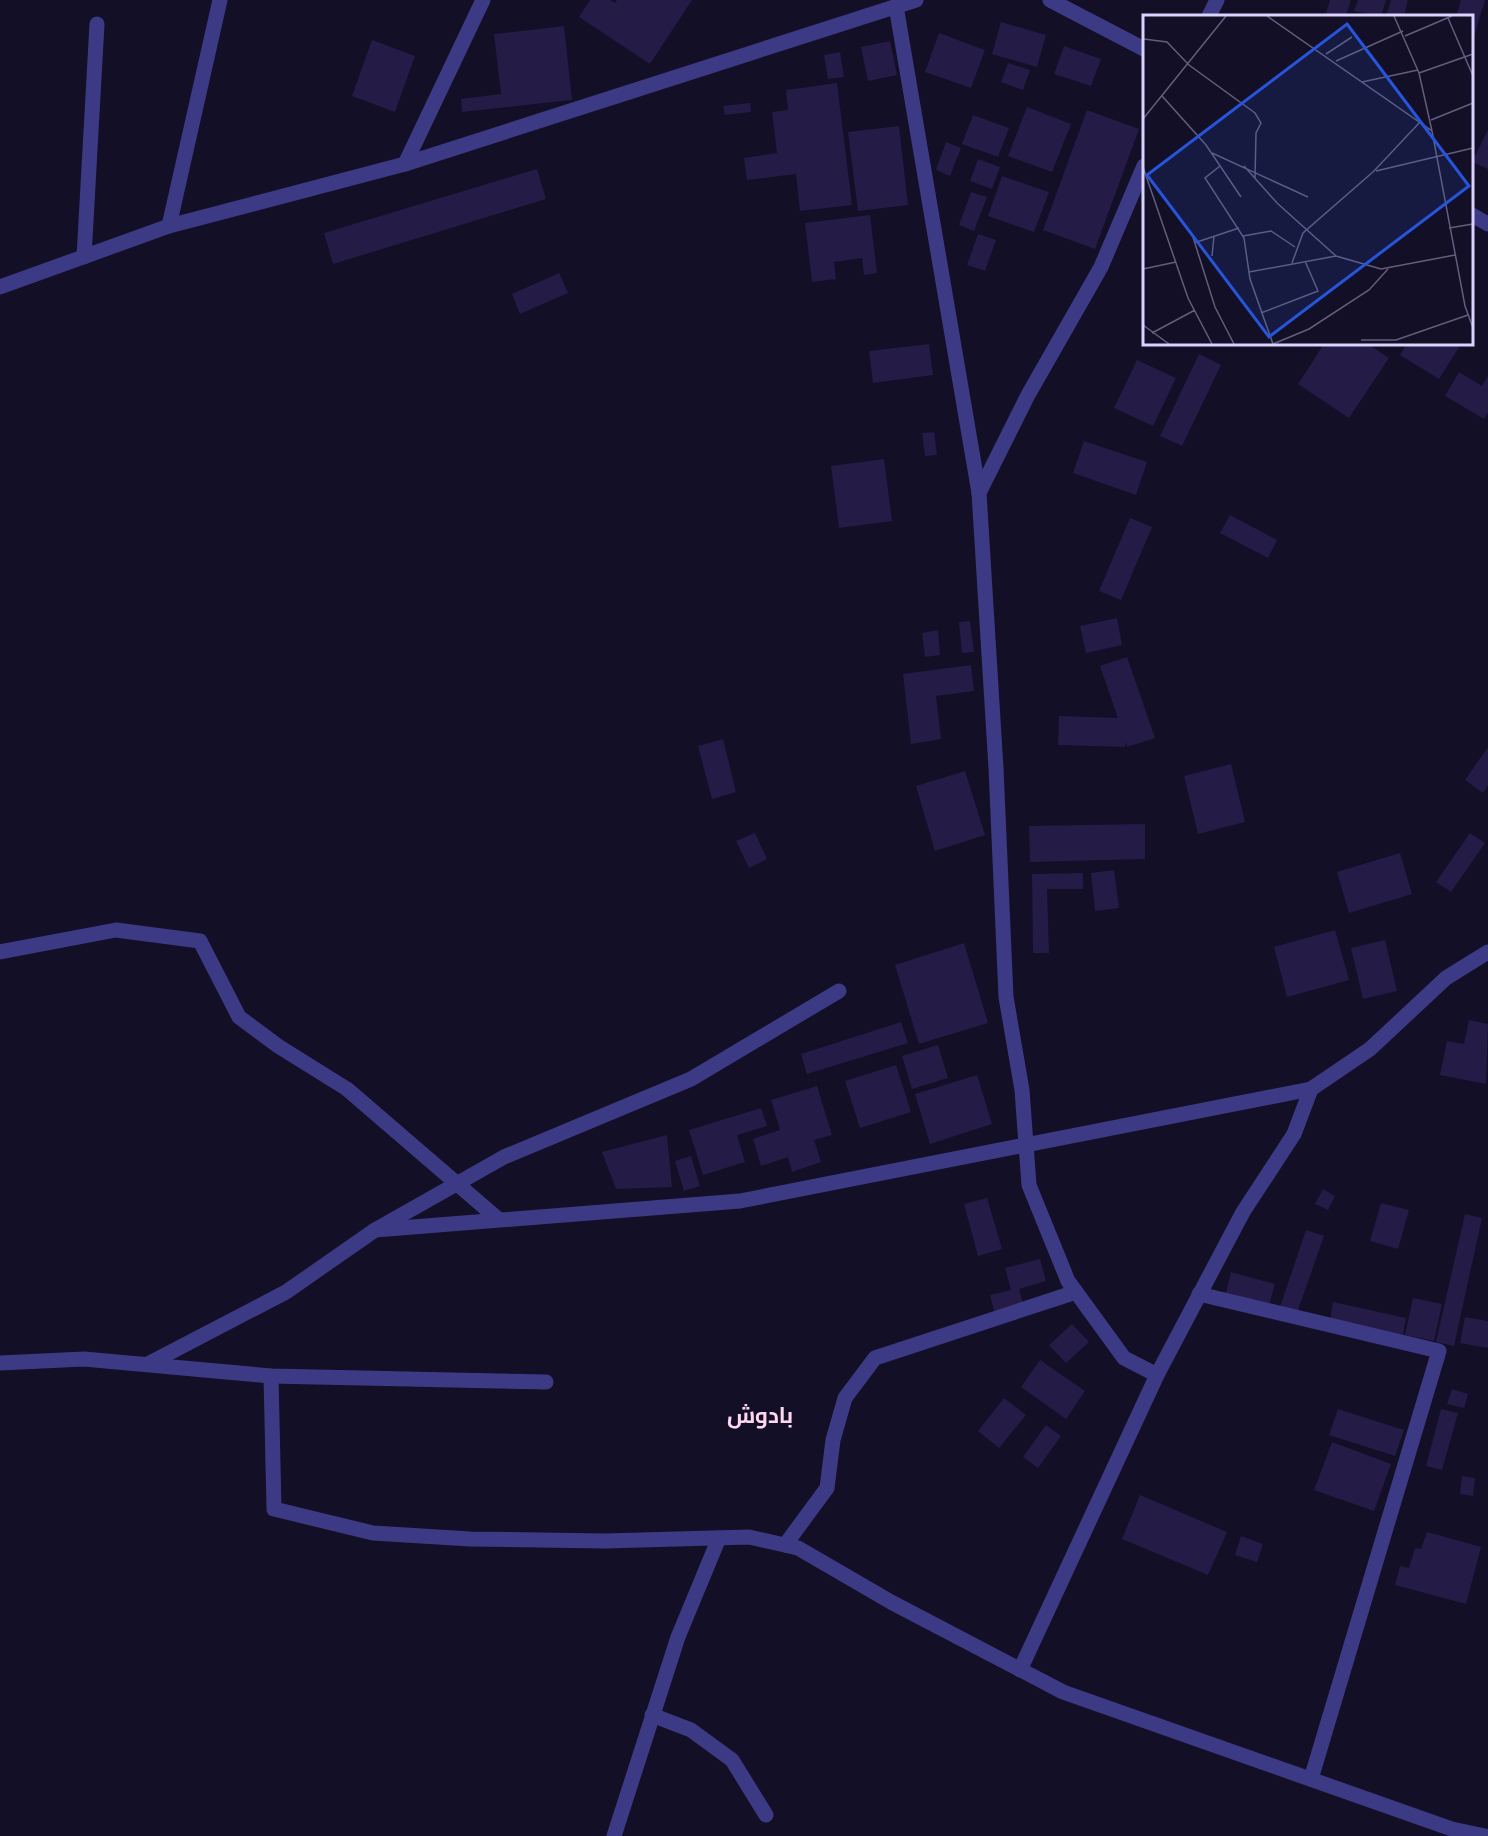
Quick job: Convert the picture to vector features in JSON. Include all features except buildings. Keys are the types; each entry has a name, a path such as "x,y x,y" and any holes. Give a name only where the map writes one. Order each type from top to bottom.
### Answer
{"street":[{"path":"169,226 220,0"},
{"path":"405,164 483,0"},
{"path":"0,287 169,226 405,164 916,0"},
{"path":"1050,0 1143,48"},
{"path":"1210,15 1217,0"},
{"path":"896,6 979,493 996,768 1005,997 1022,1090 1029,1185 1068,1281 1124,1358 1157,1375"},
{"path":"84,257 97,24"},
{"path":"979,493 1028,395 1101,267 1143,168"},
{"path":"1473,216 1488,224"},
{"path":"0,952 116,930 200,941 239,1017 278,1046 347,1089 498,1219"},
{"path":"375,1230 740,1201 1311,1089 1370,1049 1446,978 1488,952"},
{"path":"148,1364 286,1292 375,1230 504,1157 691,1079 839,991"},
{"path":"1020,1670 1157,1375 1243,1212 1294,1134 1311,1089"},
{"path":"785,1545 827,1488 832,1440 845,1398 875,1358 1076,1292"},
{"path":"1199,1294 1440,1351 1311,1779"},
{"path":"0,1363 84,1359 271,1376 546,1382"},
{"path":"271,1376 274,1509 373,1533 470,1539 749,1537 798,1548 891,1602 1063,1692 1452,1829 1485,1836"},
{"path":"614,1836 678,1637 719,1538"},
{"path":"652,1715 691,1730 732,1761 766,1815"}],"district":[{"name":"بادوش","path":"760,1415"}]}
